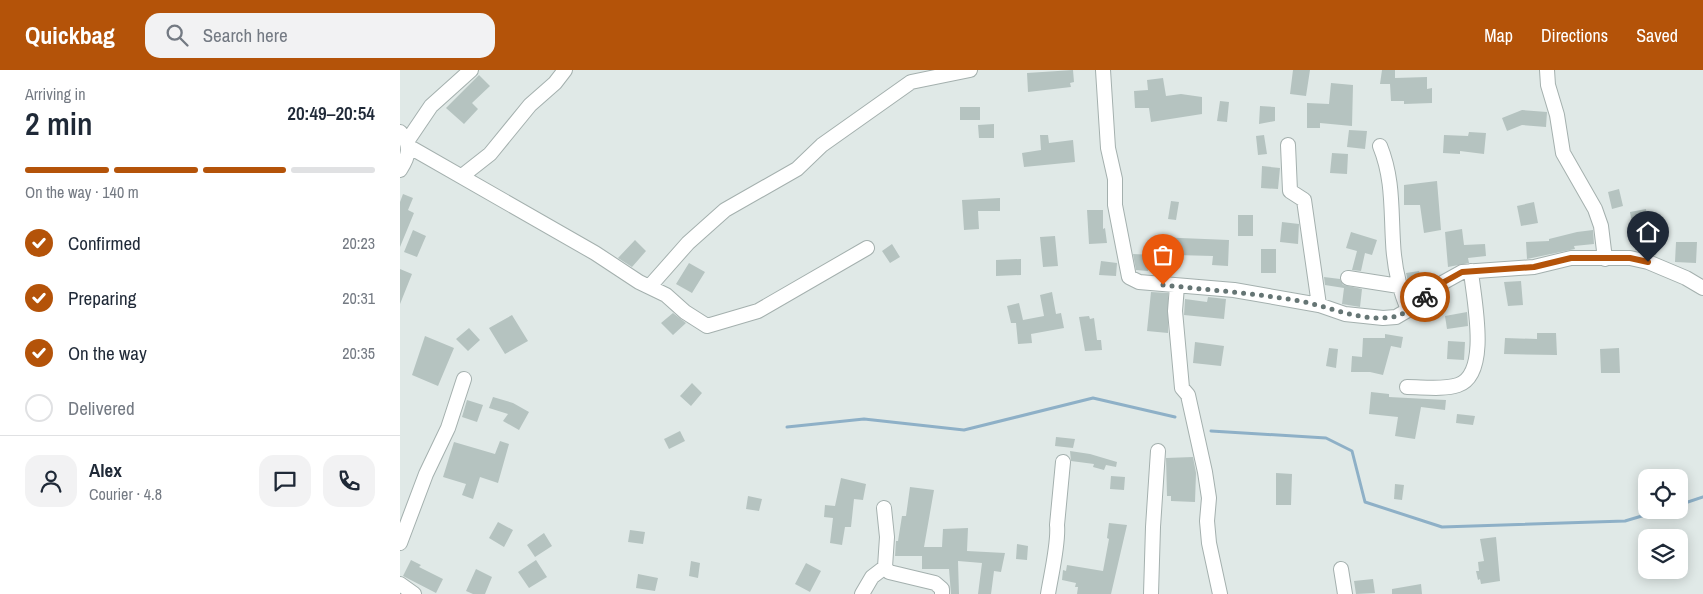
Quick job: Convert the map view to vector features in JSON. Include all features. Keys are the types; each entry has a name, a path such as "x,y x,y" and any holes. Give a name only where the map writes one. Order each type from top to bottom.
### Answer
{"street":[{"path":"400,170 406,161 405,139 431,106 470,70"},
{"path":"462,176 490,154 530,105 555,83 565,70"},
{"path":"650,286 688,243 726,210 797,169 822,145 911,82 970,70"},
{"path":"1103,70 1108,148 1115,179 1115,205 1130,277 1139,282 1234,290 1319,305 1345,314 1383,318 1396,317 1444,282 1462,272 1534,267 1571,258 1630,258 1648,262 1686,278 1703,288"},
{"path":"1547,70 1548,85 1557,115 1563,153 1595,209 1601,226 1606,259"},
{"path":"405,139 462,176 666,295 685,312 707,326 758,311 867,248"},
{"path":"1288,145 1290,190 1304,200 1319,305"},
{"path":"1380,146 1391,181 1393,244 1399,286 1408,310"},
{"path":"1407,387 1438,388 1459,385 1468,378 1477,349 1478,326 1471,271"},
{"path":"1348,278 1399,286"},
{"path":"1177,286 1175,311 1182,388 1188,396 1205,472 1209,498 1207,521 1209,543 1220,594"},
{"path":"400,543 426,474 448,428 464,379"},
{"path":"1151,594 1158,451"},
{"path":"1048,594 1052,559 1058,535 1057,525 1063,462"},
{"path":"884,508 887,537 885,567 889,572 936,583 942,589 942,594"},
{"path":"862,594 872,577 885,567"},
{"path":"1341,569 1345,594"},
{"path":"400,584 414,594"}],"building":[{"path":"1073,70 1074,82 1070,83 1071,87 1028,92 1027,73"},
{"path":"1293,70 1310,70 1306,96 1290,94"},
{"path":"1382,70 1395,70 1395,78 1427,77 1427,89 1432,88 1432,103 1404,104 1404,101 1391,101 1390,84 1380,84"},
{"path":"479,75 490,86 472,103 478,109 464,124 446,108"},
{"path":"1163,78 1166,96 1181,94 1202,97 1202,114 1151,122 1149,108 1135,108 1134,91 1148,90 1147,80"},
{"path":"1331,83 1353,85 1352,126 1320,123 1320,128 1307,128 1307,103 1329,104"},
{"path":"1220,101 1229,102 1227,122 1217,121"},
{"path":"1260,106 1275,107 1275,121 1259,124"},
{"path":"960,107 980,107 980,120 960,120"},
{"path":"1522,110 1547,112 1546,127 1522,125 1507,131 1502,118"},
{"path":"994,124 994,138 979,138 978,125"},
{"path":"1349,130 1367,131 1365,149 1347,147"},
{"path":"1469,132 1486,133 1484,154 1460,151 1460,154 1443,153 1444,135 1468,136"},
{"path":"1040,135 1048,135 1049,143 1073,140 1075,162 1024,167 1022,153 1041,150"},
{"path":"1264,135 1267,154 1258,155 1256,136"},
{"path":"1332,153 1348,154 1347,174 1330,173"},
{"path":"1262,166 1280,168 1278,189 1261,188"},
{"path":"1437,181 1441,230 1424,233 1420,205 1404,205 1404,185"},
{"path":"1619,189 1623,206 1612,209 1608,192"},
{"path":"403,194 413,198 408,210 414,213 400,247 400,202"},
{"path":"1000,198 1000,211 978,211 979,229 964,230 962,200"},
{"path":"1171,201 1179,202 1176,220 1168,219"},
{"path":"1534,202 1538,223 1521,226 1517,206"},
{"path":"1646,209 1651,239 1658,240 1656,255 1635,250 1637,231 1633,231 1630,212"},
{"path":"1087,210 1103,210 1103,229 1105,228 1107,243 1089,244"},
{"path":"1238,215 1253,215 1253,236 1238,236"},
{"path":"1282,222 1299,224 1298,244 1280,242"},
{"path":"1462,229 1464,245 1485,244 1486,256 1468,258 1469,263 1448,267 1445,232"},
{"path":"413,230 426,236 417,257 404,252"},
{"path":"1593,230 1594,244 1574,246 1575,249 1527,259 1526,242 1549,241 1549,239 1577,232"},
{"path":"1351,232 1377,240 1372,255 1365,253 1361,271 1352,270 1357,251 1346,248"},
{"path":"1055,236 1058,266 1043,267 1040,237"},
{"path":"1156,237 1229,240 1228,266 1212,265 1213,256 1176,255 1175,266 1148,263 1148,271 1136,270 1133,254 1154,255"},
{"path":"635,240 646,251 632,267 618,258"},
{"path":"1676,242 1697,242 1696,263 1675,262"},
{"path":"892,244 900,257 890,263 882,251"},
{"path":"1261,249 1276,249 1276,273 1261,273"},
{"path":"1021,259 1021,275 996,276 996,260"},
{"path":"1101,261 1117,263 1116,276 1099,275"},
{"path":"689,263 705,272 692,293 676,284"},
{"path":"400,269 412,274 400,304"},
{"path":"1419,271 1423,287 1410,290 1406,273"},
{"path":"1324,277 1340,279 1343,285 1362,289 1360,307 1342,304 1344,288 1325,285"},
{"path":"1521,281 1523,305 1508,306 1504,282"},
{"path":"1052,292 1056,314 1061,313 1064,328 1031,334 1032,343 1018,344 1016,323 1011,323 1007,306 1019,303 1023,320 1044,316 1040,295"},
{"path":"1151,292 1168,293 1168,333 1147,331"},
{"path":"1208,297 1226,299 1224,319 1184,315 1185,299 1207,302"},
{"path":"1467,312 1468,326 1447,329 1445,316"},
{"path":"673,313 686,323 673,335 661,323"},
{"path":"512,315 528,341 505,354 489,328"},
{"path":"1089,316 1090,319 1094,318 1097,340 1101,340 1102,350 1085,351 1079,317"},
{"path":"469,328 480,340 468,351 456,339"},
{"path":"1537,333 1556,333 1557,355 1504,354 1505,338 1537,339"},
{"path":"1385,334 1403,337 1401,348 1391,346 1383,375 1370,372 1351,372 1352,356 1362,357 1363,338 1385,338"},
{"path":"425,336 454,348 438,386 412,375"},
{"path":"1448,341 1465,342 1464,360 1447,359"},
{"path":"1195,342 1224,346 1221,366 1193,363"},
{"path":"1329,348 1338,349 1336,368 1326,366"},
{"path":"1619,348 1620,373 1601,373 1600,349"},
{"path":"692,383 702,393 691,406 680,396"},
{"path":"1371,392 1389,394 1389,397 1446,400 1445,410 1421,407 1415,439 1395,436 1398,417 1369,414"},
{"path":"493,397 513,403 529,412 519,430 503,421 508,414 489,408"},
{"path":"467,400 483,405 477,422 462,417"},
{"path":"1457,414 1475,416 1473,425 1456,423"},
{"path":"680,431 685,441 669,449 664,439"},
{"path":"1056,437 1075,439 1073,448 1055,446"},
{"path":"500,441 509,444 498,483 480,477 473,499 462,495 466,484 443,477 454,442 495,454"},
{"path":"1070,451 1090,454 1117,462 1116,467 1106,465 1104,470 1093,467 1094,464 1071,461"},
{"path":"1193,457 1196,473 1195,502 1171,501 1171,496 1167,496 1166,458"},
{"path":"1276,473 1292,474 1291,505 1276,505"},
{"path":"1111,476 1125,477 1124,490 1110,489"},
{"path":"841,478 866,484 863,500 854,499 851,527 845,527 842,545 830,543 833,518 824,517 825,505 835,506"},
{"path":"1395,484 1404,485 1402,500 1394,499"},
{"path":"910,487 934,490 924,547 942,547 943,529 968,528 967,551 1005,553 1001,572 994,571 991,594 978,594 982,563 958,561 959,594 951,594 949,569 922,569 922,556 895,556 896,541 898,541 902,516 906,516"},
{"path":"748,496 762,499 759,511 746,509"},
{"path":"498,522 513,530 504,547 489,538"},
{"path":"1109,523 1127,525 1111,594 1077,594 1078,587 1075,587 1076,583 1062,580 1063,570 1066,571 1067,565 1103,571 1109,539 1107,538"},
{"path":"630,530 645,532 643,544 628,542"},
{"path":"544,533 552,546 535,557 527,545"},
{"path":"1496,537 1500,581 1481,584 1476,571 1479,571 1478,562 1484,561 1480,539"},
{"path":"1017,544 1028,546 1027,560 1016,559"},
{"path":"411,560 421,565 419,567 443,579 436,593 403,576"},
{"path":"536,560 547,577 529,588 518,572"},
{"path":"691,561 700,563 698,578 689,576"},
{"path":"806,563 821,571 810,592 795,584"},
{"path":"476,569 492,577 485,594 473,594 466,591"},
{"path":"638,574 658,578 655,591 636,588"},
{"path":"1373,579 1375,593 1356,594 1354,581"},
{"path":"1421,584 1422,594 1392,594 1392,589"}],"waterway":[{"path":"787,427 864,419 964,430 1093,398 1175,417"},
{"path":"1211,431 1326,438 1352,451 1365,502 1442,527 1625,521 1638,517"},
{"path":"1688,502 1703,497"}],"way so far":[{"path":"1163,285 1234,290 1319,305 1345,314 1383,318 1396,317 1425,297"}],"route":[{"path":"1425,297 1444,282 1462,272 1534,267 1571,258 1630,258 1648,262"}]}
